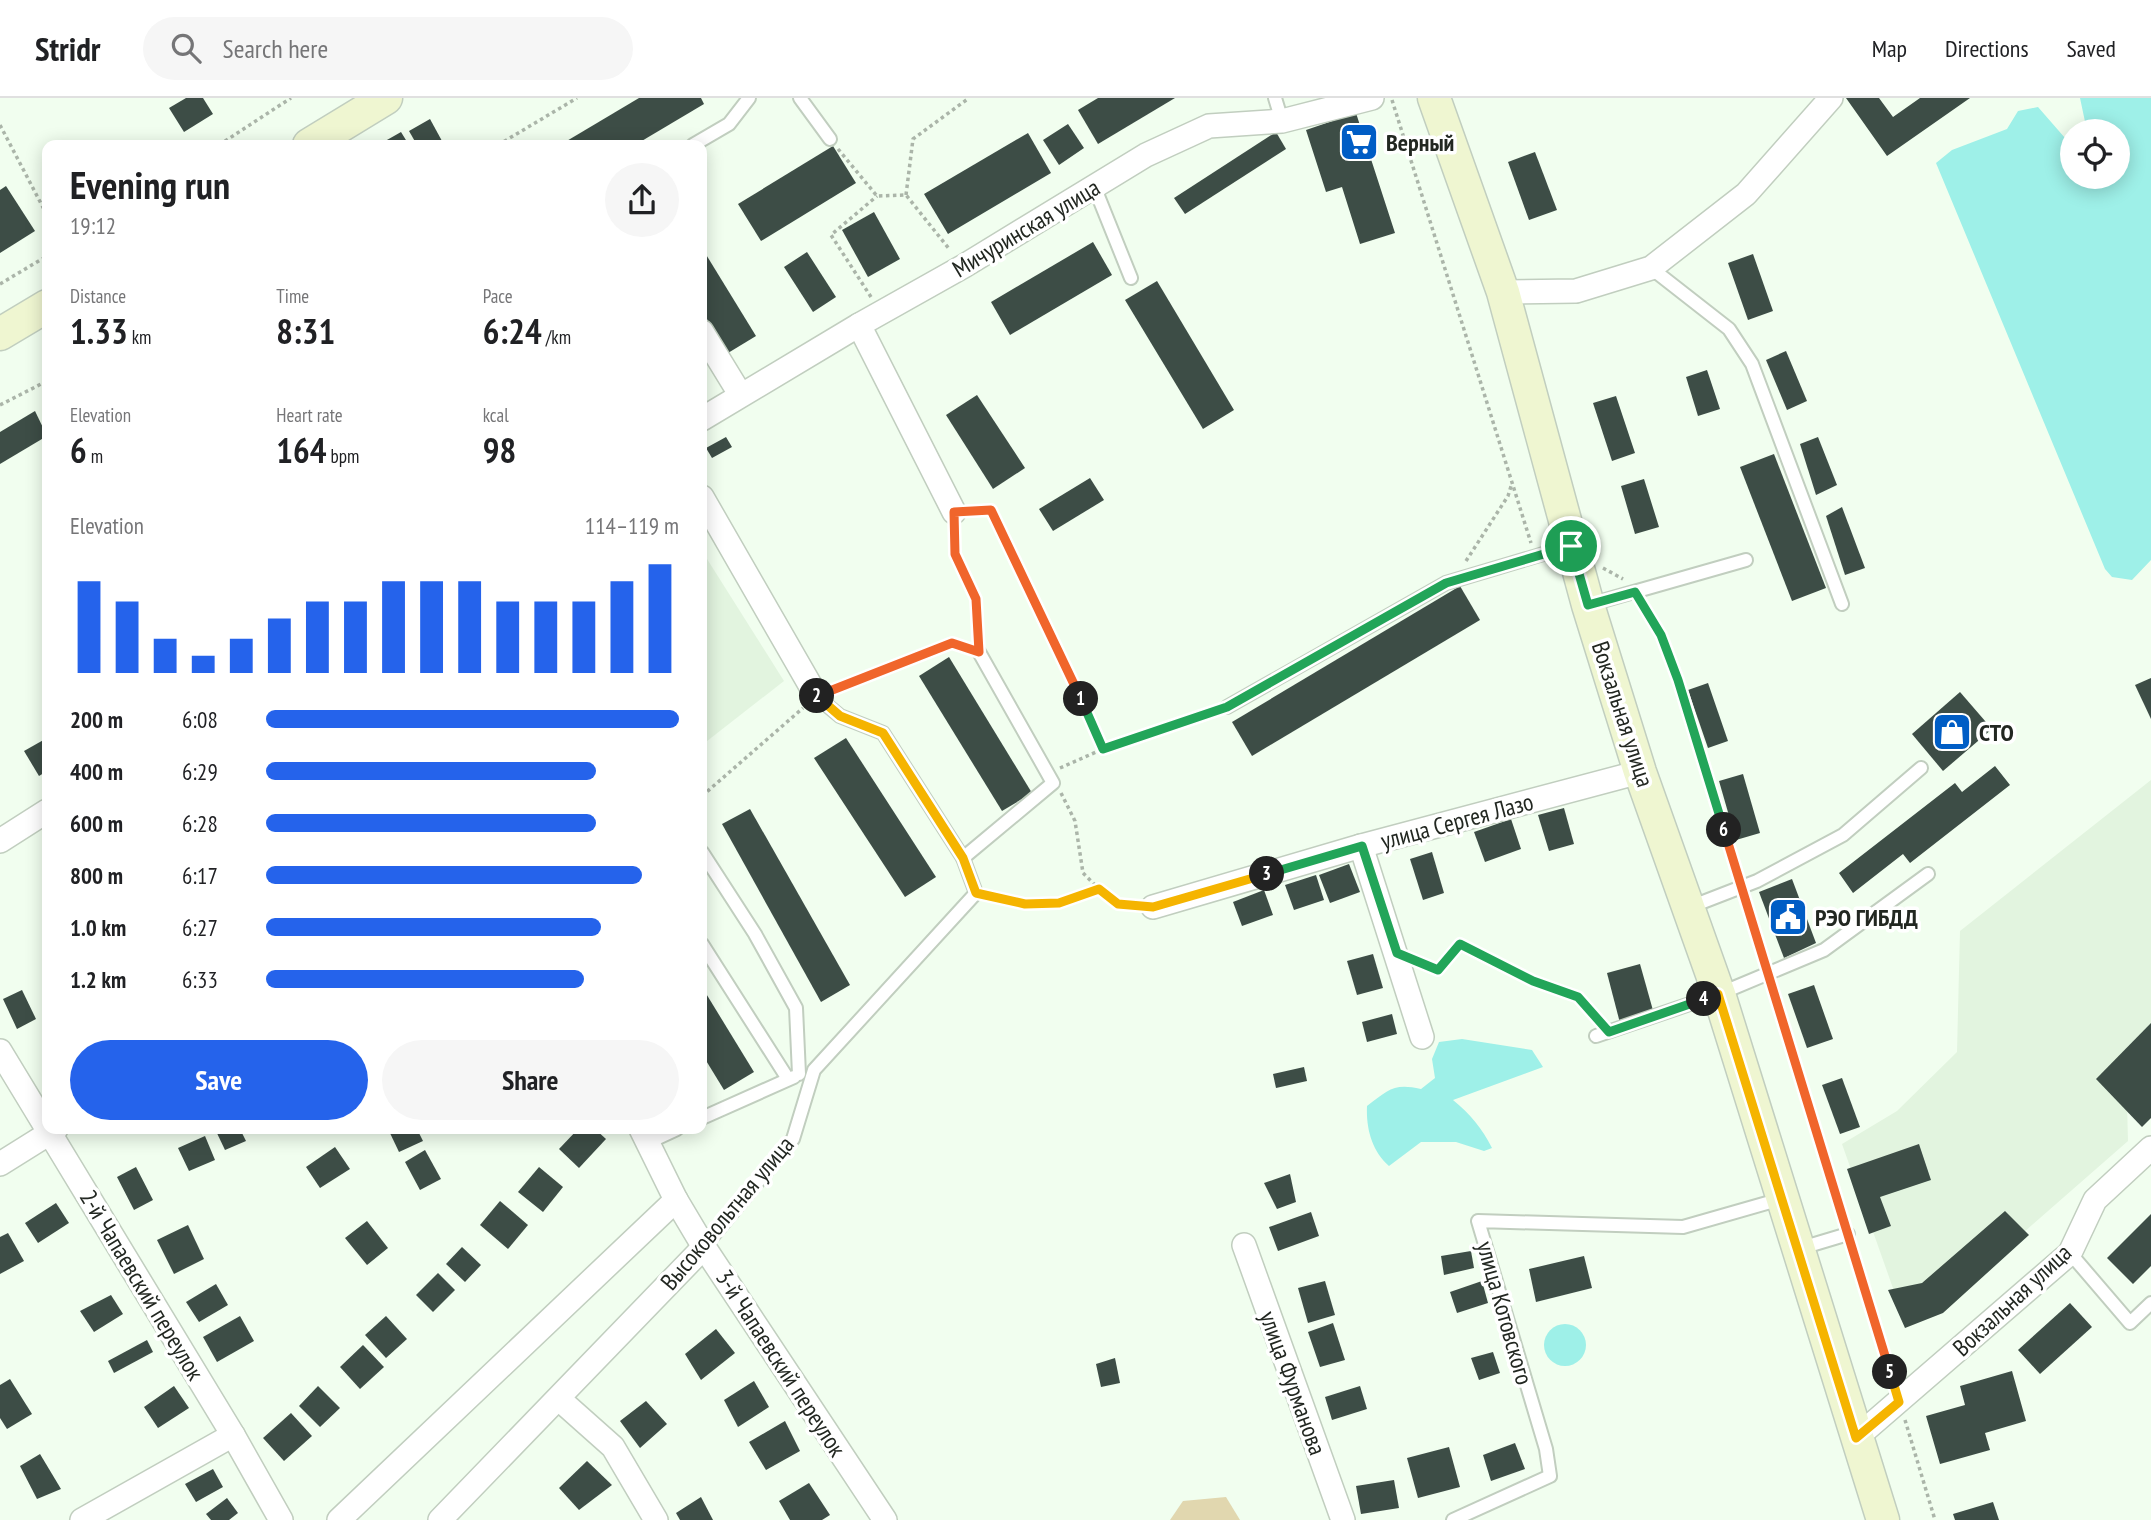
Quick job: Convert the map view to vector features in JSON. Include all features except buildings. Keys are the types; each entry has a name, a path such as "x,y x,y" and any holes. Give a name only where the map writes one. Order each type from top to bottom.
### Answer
{"main road":[{"path":"317,140 386,98"},
{"name":"Вокзальная улица","path":"1434,98 1503,292 1588,605 1640,772 1718,994 1883,1520"},
{"path":"0,334 42,309"}],"street":[{"name":"Мичуринская улица","path":"707,416 740,394 964,266 1146,155 1209,126 1282,121 1372,98"},
{"path":"1503,292 1576,291 1651,268 1746,194 1830,98"},
{"path":"859,325 954,512"},
{"path":"707,340 740,394"},
{"path":"707,506 817,696"},
{"name":"улица Сергея Лазо","path":"1153,907 1362,846 1640,772"},
{"path":"0,841 42,814"},
{"path":"1362,846 1422,1037"},
{"name":"2-й Чапаевский переулок","path":"0,1051 42,1116"},
{"path":"0,1164 47,1134"},
{"name":"2-й Чапаевский переулок","path":"54,1134 281,1520"},
{"name":"3-й Чапаевский переулок","path":"645,1135 676,1200 704,1247 885,1520"},
{"name":"Вокзальная улица","path":"1856,1438 2070,1252 2095,1200 2151,1148"},
{"name":"Высоковольтная улица","path":"339,1520 676,1200"},
{"name":"улица Фурманова","path":"1244,1245 1343,1520"},
{"name":"Высоковольтная улица","path":"453,1515 704,1247"},
{"path":"559,1399 613,1447 656,1520"},
{"path":"82,1520 233,1435"}],"lane":[{"path":"702,140 730,124 749,98"},
{"path":"800,98 830,139"},
{"path":"1275,98 1282,121"},
{"path":"1094,186 1131,278"},
{"path":"1651,268 1729,329 1752,364 1842,604"},
{"path":"1227,707 1446,583 1571,546"},
{"path":"1588,605 1746,561"},
{"path":"963,858 1050,789 1053,783 979,652"},
{"path":"817,696 840,716 883,733 963,858 976,893"},
{"path":"1687,908 1741,887 1843,835 1921,768"},
{"path":"707,860 755,933 796,1008 793,1077"},
{"path":"1596,1035 1718,994 1825,950 1928,874"},
{"name":"Высоковольтная улица","path":"704,1247 793,1139 814,1070 976,893"},
{"path":"707,951 793,1077"},
{"path":"707,1116 814,1070"},
{"name":"улица Котовского","path":"1452,1520 1550,1476 1546,1449 1478,1221 1683,1227 1781,1199"},
{"path":"1798,1249 1848,1234"},
{"path":"2070,1252 2130,1323 2151,1303"}],"path":[{"path":"227,140 291,98"},
{"path":"506,140 577,98"},
{"path":"964,266 906,195 912,139 969,98"},
{"path":"1392,98 1537,557"},
{"path":"0,125 42,205"},
{"path":"830,139 877,196"},
{"path":"877,306 831,235 877,196 906,195"},
{"path":"0,284 42,259"},
{"path":"0,405 42,384"},
{"path":"1452,582 1508,496 1513,481"},
{"path":"707,792 817,696 952,643 979,652 976,599 955,554 954,512 991,510 1103,749"},
{"path":"1598,566 1618,574 1635,592 1661,635 1678,680 1935,1520"},
{"path":"1048,774 1103,749 1227,707"},
{"path":"1050,789 1064,794 1075,821 1083,873 1118,904 1153,907"},
{"path":"976,893 1025,904 1059,903 1099,889"},
{"path":"1397,953 1438,970 1460,944 1533,981 1578,997 1609,1032"}],"shaded area":[{"path":"707,559 784,681 707,741"},
{"path":"2151,780 2151,1079 2127,1103 2128,1141 1952,1295 1900,1308 1842,1144 1897,1111 1957,1052 1960,931"},
{"path":"1226,1497 1240,1520 1170,1520 1183,1501"}],"water":[{"path":"2080,98 2151,98 2151,560 2132,580 2112,577 2105,569 1936,163 1952,150 2007,129 2018,111 2038,107 2060,132 2060,189 2130,189 2130,119 2084,119"},
{"path":"1462,1039 1532,1050 1543,1067 1453,1100 1475,1122 1492,1148 1484,1151 1456,1142 1421,1142 1389,1166 1378,1154 1371,1139 1367,1106 1392,1089 1421,1089 1435,1078 1432,1059 1439,1042"},
{"path":"1565,1324 1580,1330 1586,1345 1580,1360 1565,1366 1550,1360 1544,1345 1550,1330"}],"place":[{"name":"Верный","path":"1359,142"},
{"name":"СТО","path":"1952,732"},
{"name":"РЭО ГИБДД","path":"1788,917"}],"route":[{"path":"991,510 1103,749 1227,707 1446,583 1571,546 1588,605 1635,592 1661,635 1678,680 1899,1402 1856,1438 1718,994 1609,1032 1578,997 1533,981 1460,944 1438,970 1397,953 1362,846 1153,907 1118,904 1099,889 1059,903 1025,904 1008,898 976,893 963,858 883,733 840,716 817,696 952,643 979,652 976,599 955,554 954,512 991,510"}]}
